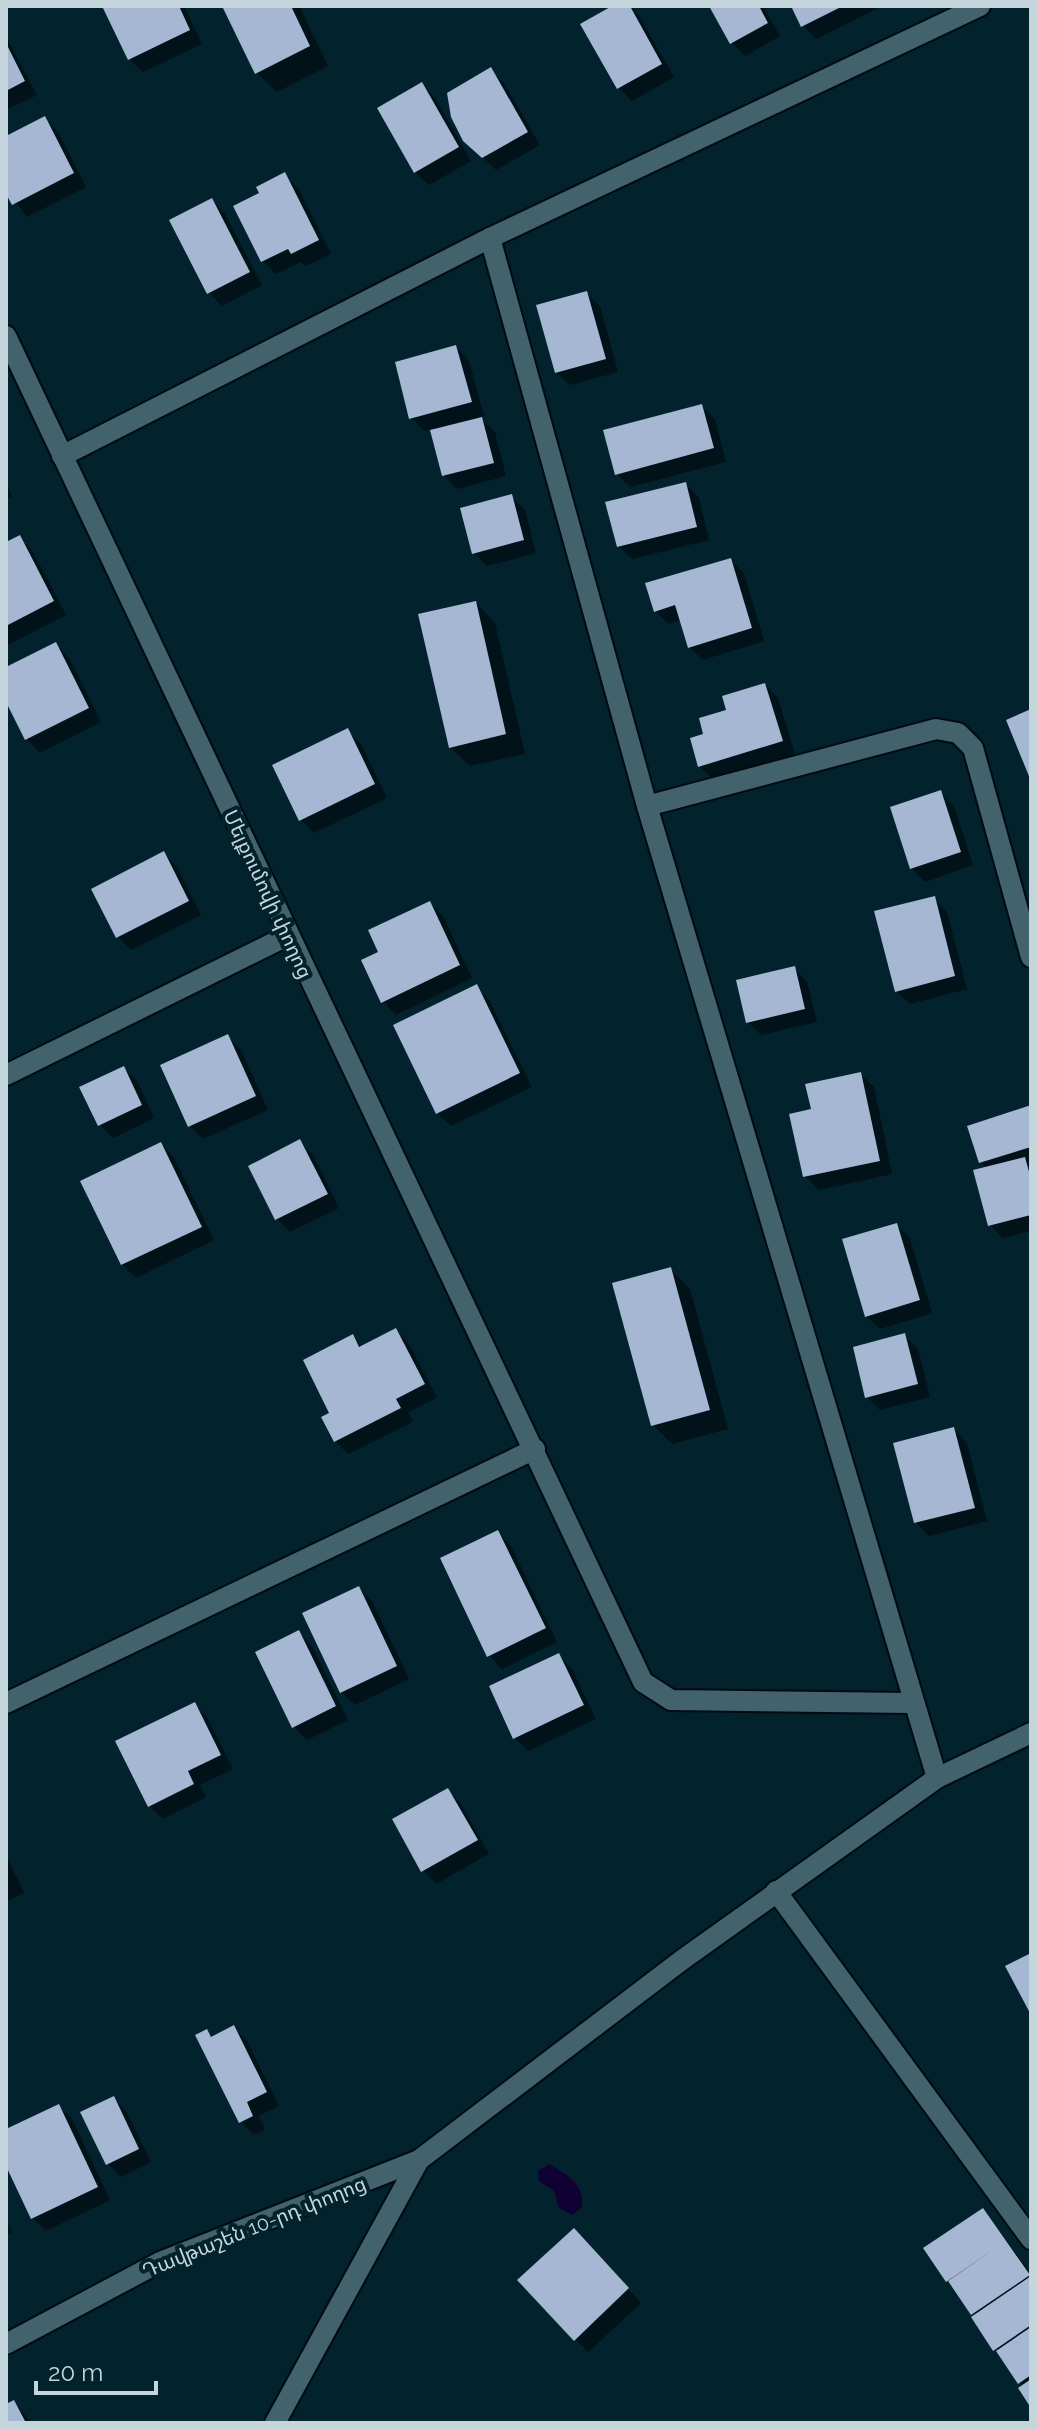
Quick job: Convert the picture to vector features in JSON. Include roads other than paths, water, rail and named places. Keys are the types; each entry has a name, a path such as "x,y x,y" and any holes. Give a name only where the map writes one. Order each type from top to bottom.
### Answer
{"street":[{"path":"62,456 490,238 980,6"},
{"path":"490,238 647,806 912,1703 937,1778"},
{"name":"Մելքումովի փողոց","path":"6,336 287,936 535,1449 643,1682 671,1700 912,1703"},
{"path":"647,806 936,729 958,733 973,748 1031,957"},
{"path":"6,1075 287,936"},
{"path":"6,1703 535,1449"},
{"path":"275,2423 419,2160 776,1891 937,1778 1031,1733"},
{"path":"776,1891 1031,2239"},
{"name":"Դավթաշեն 10-րդ փողոց","path":"6,2344 160,2262 419,2160"}]}
